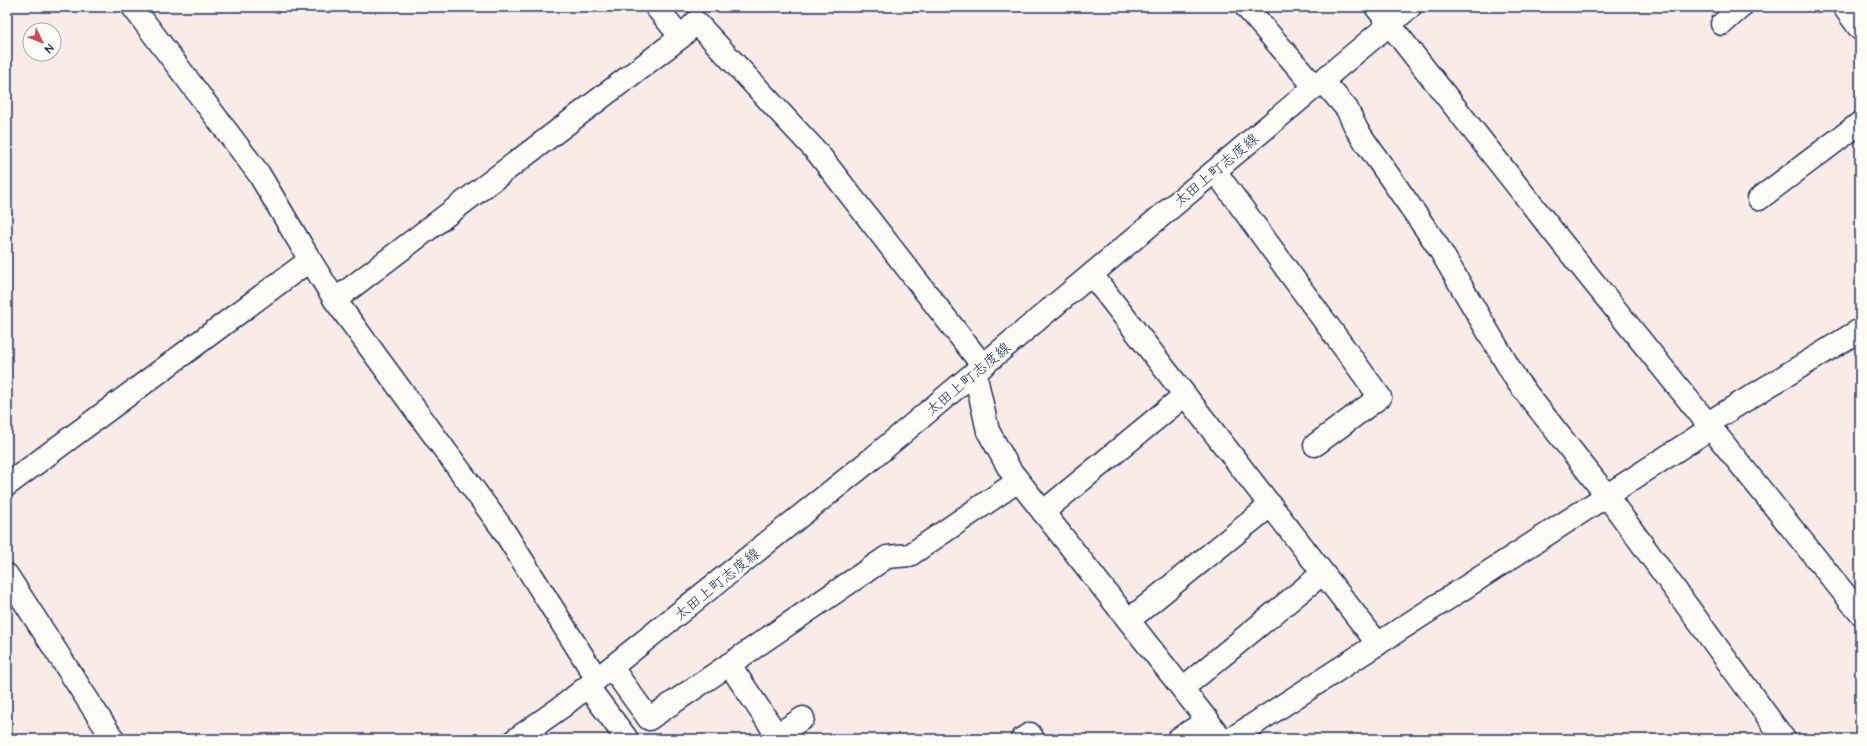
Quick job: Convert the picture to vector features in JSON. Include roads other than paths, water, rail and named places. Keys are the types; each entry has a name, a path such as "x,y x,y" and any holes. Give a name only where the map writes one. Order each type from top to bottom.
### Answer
{"street":[{"path":"133,7 259,174 335,300 502,528 599,678 627,739"},
{"path":"656,7 681,37"},
{"path":"1246,7 1319,83 1347,109 1357,130 1437,244 1517,381 1607,496 1784,739"},
{"name":"太田上町志度線","path":"516,739 564,706 874,457 1092,275 1319,83 1383,15 1410,7"},
{"path":"1722,24 1741,7"},
{"path":"1844,7 1860,30"},
{"path":"1383,15 1563,244 1860,613"},
{"path":"335,300 681,37 696,22 817,152 979,369 988,431 1010,470 1222,739"},
{"path":"1759,199 1860,123"},
{"path":"1215,171 1380,397 1315,445"},
{"path":"7,484 310,260"},
{"path":"1092,275 1378,644"},
{"path":"1231,739 1607,496 1709,426 1860,330"},
{"path":"1043,512 1185,395"},
{"path":"599,678 649,719 887,557 910,555 1018,481"},
{"path":"1129,620 1271,504"},
{"path":"1183,688 1323,573"},
{"path":"7,575 113,739"},
{"path":"729,664 774,737 803,718"},
{"path":"1178,739 1208,720"},
{"path":"1022,739 1030,734 1033,739"}]}
